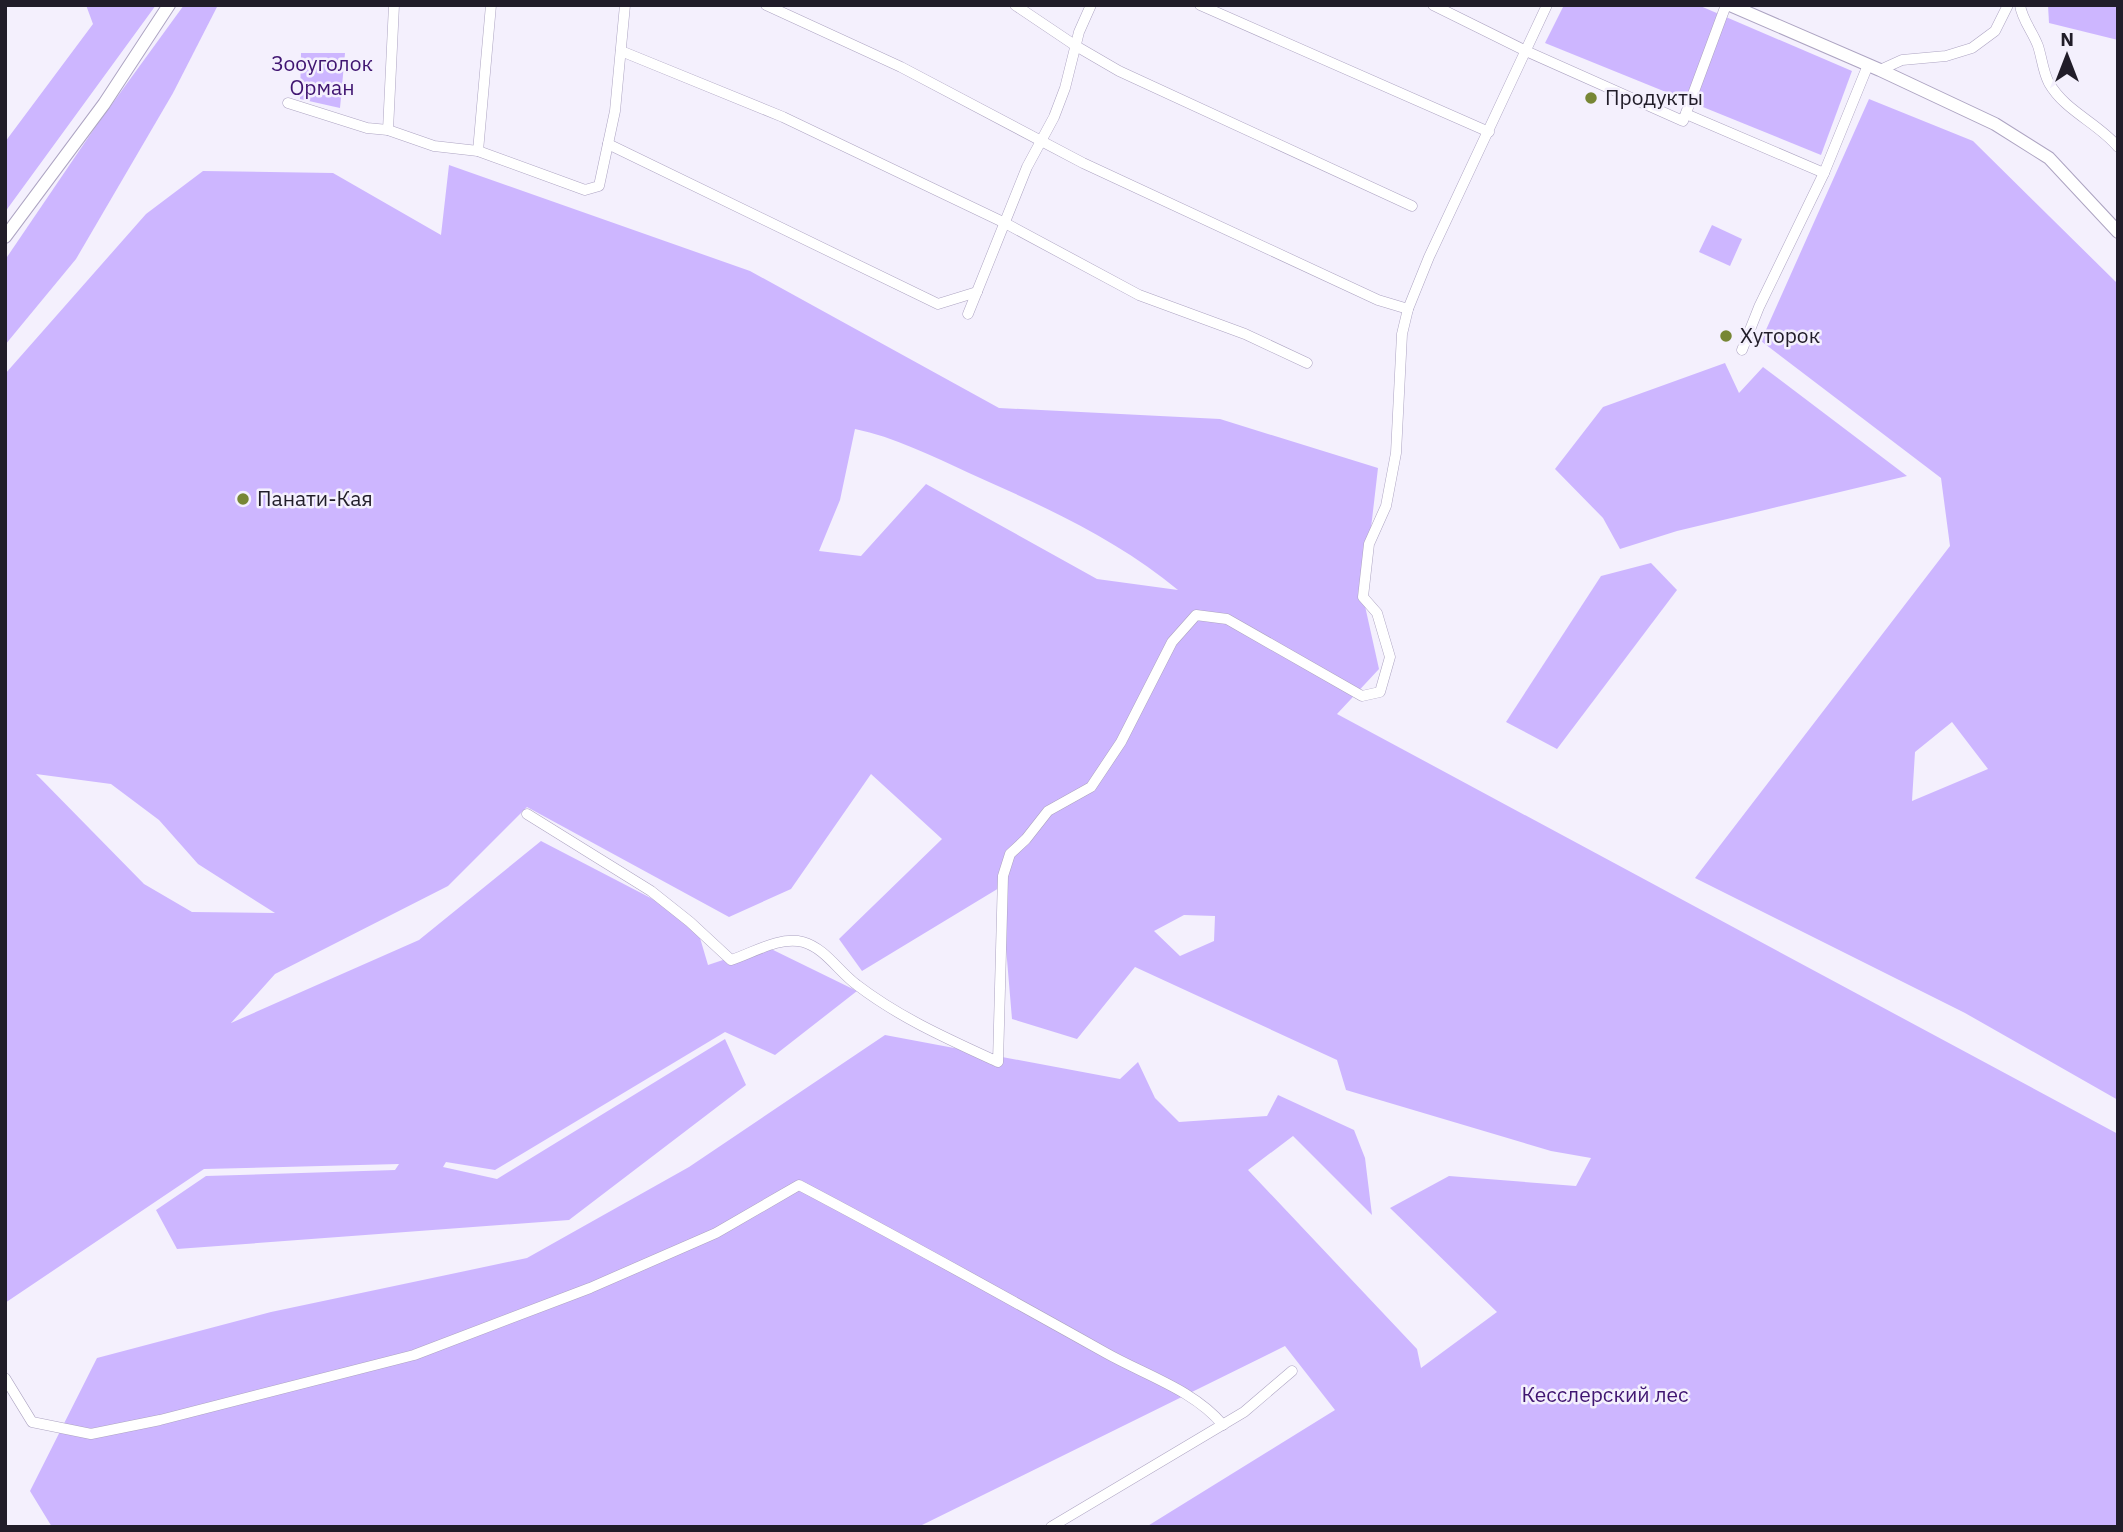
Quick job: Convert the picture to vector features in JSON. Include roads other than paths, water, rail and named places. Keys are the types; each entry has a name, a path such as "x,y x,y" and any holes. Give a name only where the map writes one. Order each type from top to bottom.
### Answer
{"main road":[{"path":"5,237 104,104 169,5"},
{"path":"1728,5 1880,70 1995,124 2049,159 2115,229"}],"street":[{"path":"387,130 394,5"},
{"path":"478,151 491,5"},
{"path":"288,103 434,146 478,151 586,190 599,187 615,111 625,5"},
{"path":"766,5 901,67 1083,163 1378,300 1408,309"},
{"path":"1014,5 1119,71 1412,206"},
{"path":"968,314 1027,166 1054,117 1065,88 1079,32 1091,5"},
{"path":"1200,5 1489,132"},
{"path":"1433,5 1527,51 1824,173"},
{"path":"527,814 651,891 731,960 789,940 805,942 827,956 856,985 927,1029 998,1062 1003,876 1010,854 1048,811 1091,787 1121,743 1172,642 1196,615 1227,619 1362,696 1380,692 1390,657 1377,613 1363,597 1369,544 1386,506 1396,453 1402,334 1408,309 1429,257 1548,5"},
{"path":"1684,117 1728,5"},
{"path":"1880,70 1902,60 1946,55 1972,48 1995,31 2008,5"},
{"path":"2020,5 2038,44 2048,80 2060,99 2110,138 2118,148"},
{"path":"621,51 783,117 1005,223 1139,295 1245,334 1307,363"},
{"path":"1742,350 1759,307 1824,173 1868,65"},
{"path":"608,144 938,304 977,292"},
{"path":"5,1378 32,1422 91,1434 160,1420 414,1355 590,1288 716,1233 799,1185 1193,1399 1223,1425"},
{"path":"1051,1527 1244,1412 1292,1371"}],"place":[{"name":"Продукты","path":"1591,98"},
{"name":"Хуторок","path":"1726,336"},
{"name":"Панати-Кая","path":"243,499"}],"park label":[{"name":"Зооуголок Орман","path":"322,76"},
{"name":"Кесслерский лес","path":"1605,1395"}]}
